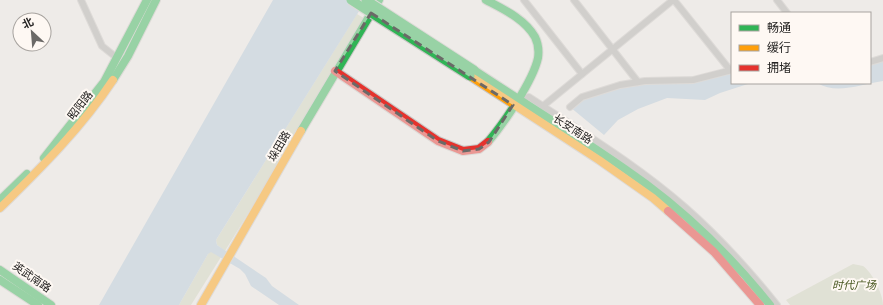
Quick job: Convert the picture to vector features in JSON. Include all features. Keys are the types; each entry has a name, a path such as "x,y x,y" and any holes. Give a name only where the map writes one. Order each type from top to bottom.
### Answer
{"main road":[{"name":"昭阳路","path":"0,200 43,159 104,82 147,0"},
{"name":"昭阳路","path":"0,208 46,163 87,116 122,65 156,0"},
{"name":"长安南路","path":"351,0 472,73"},
{"name":"长安南路","path":"366,0 653,198 714,252 761,300 770,305"},
{"name":"垛田路","path":"201,305 226,264 335,71 379,0"},
{"path":"335,71 438,140 463,151 479,148 489,142 533,74 539,49 533,34 522,22 486,0"},
{"name":"英武南路","path":"0,270 51,305"},
{"name":"英武南路","path":"0,280 38,305"}],"street":[{"path":"81,0 102,46 117,58"},
{"path":"534,0 526,2 582,74"},
{"path":"574,0 638,82"},
{"path":"543,106 674,0 731,70 693,80 638,82 620,85 582,97 570,107"},
{"path":"776,0 786,12"},
{"path":"871,62 883,58"},
{"path":"515,102 528,97 629,163 671,196 723,243 761,300 777,305"}],"highlighted area":[{"path":"371,13 513,105 489,142 479,149 463,151 438,141 335,71"}],"green space":[{"path":"357,14 367,20 225,251 217,245 216,240"},
{"path":"209,252 214,252 221,257 191,305 179,305"},
{"name":"时代广场","path":"853,264 863,266 870,273 879,289 883,300 883,305 790,305 786,300"}],"water":[{"path":"273,0 366,0 216,240 217,245 266,278 272,286 299,305 279,305 251,286 245,274 240,269 211,252 208,254 179,305 99,305"},
{"path":"883,58 883,81 871,83 871,62"},
{"path":"731,70 731,84 748,84 720,93 705,100 667,98 638,109 618,120 604,135 570,107 582,97 620,85 693,80"},
{"path":"820,84 868,84 849,88 833,88"}],"traffic: fast":[{"path":"44,158 104,82 147,0"},
{"path":"113,80 128,56 156,0"},
{"path":"351,0 470,76"},
{"path":"366,0 474,70"},
{"path":"301,131 379,0"},
{"path":"486,0 513,15 526,25 535,37 538,44 538,58 524,90 510,113 488,142"},
{"path":"474,70 604,154 663,197 680,211 727,256 770,305"},
{"path":"0,200 27,174"},
{"path":"0,270 51,305"},
{"path":"0,280 38,305"}],"traffic: slow":[{"path":"470,76 599,160 653,198 668,211"},
{"path":"0,208 46,162 74,131 113,80"},
{"path":"201,305 301,131"}],"traffic: jam":[{"path":"335,71 438,141 463,151 479,149 488,142"},
{"path":"668,211 714,252 760,305"}]}
